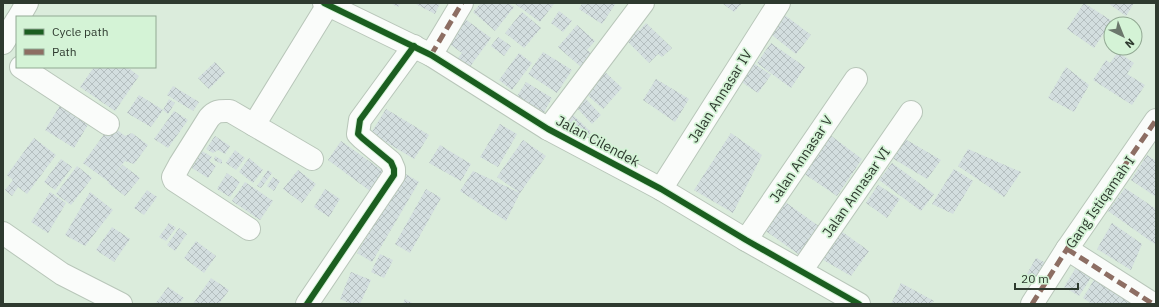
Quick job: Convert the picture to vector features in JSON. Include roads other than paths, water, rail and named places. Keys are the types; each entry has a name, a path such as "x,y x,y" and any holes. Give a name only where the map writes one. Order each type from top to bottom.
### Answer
{"street":[{"path":"20,16 27,3"},
{"path":"307,304 394,175 394,169 391,162 358,134 360,120 422,51 462,3"},
{"path":"548,129 643,3"},
{"name":"Jalan Annasar IV","path":"661,189 779,3"},
{"path":"254,125 326,4"},
{"name":"Jalan Cilendek","path":"326,4 422,51 548,129 661,189 746,240 859,304"},
{"path":"3,42 16,22"},
{"path":"3,55 16,63"},
{"path":"23,68 108,124"},
{"name":"Jalan Annasar V","path":"746,240 856,79"},
{"path":"249,229 174,180 173,176 213,113 219,111 230,111 312,159"},
{"name":"Jalan Annasar VI","path":"801,271 911,112"},
{"name":"Gang Istiqamah I","path":"1032,304 1067,249 1156,120"},
{"path":"3,233 62,274 121,304"},
{"path":"1067,249 1153,304"}]}
